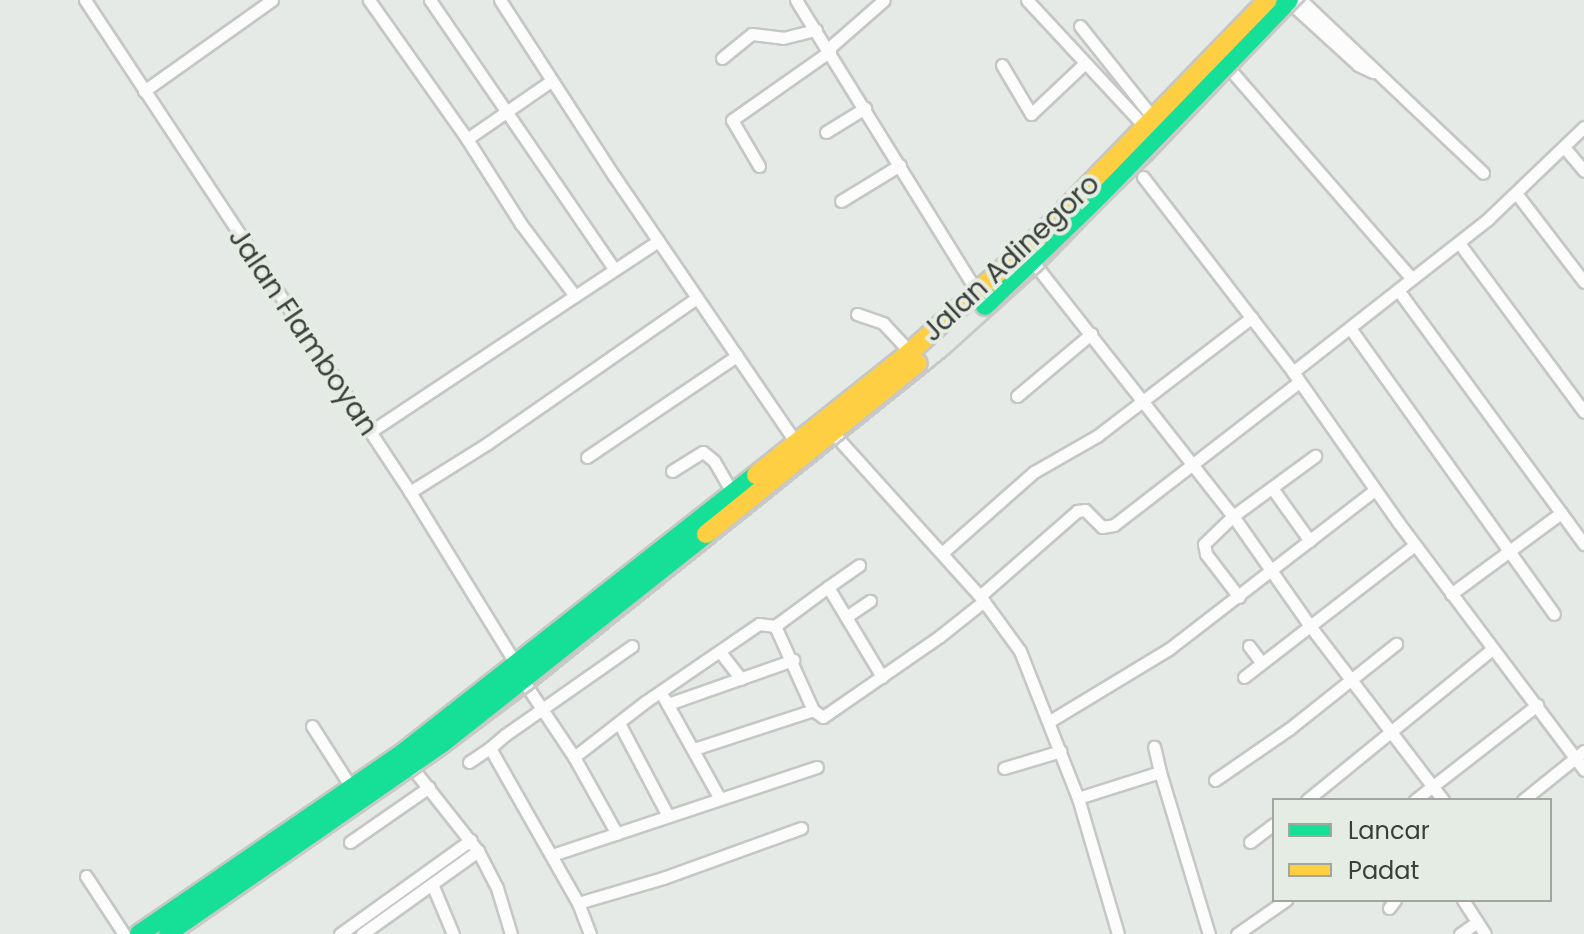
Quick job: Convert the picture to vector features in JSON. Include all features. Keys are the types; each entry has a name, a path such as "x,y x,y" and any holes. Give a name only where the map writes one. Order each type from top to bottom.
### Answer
{"highway":[{"path":"1138,147 1150,123 1268,0"},
{"path":"139,934 227,883 410,765 520,674 833,433 1033,262 1138,147 1300,2"},
{"name":"Jalan Adinegoro","path":"520,674 796,443 910,352 1117,168"},
{"path":"243,872 351,787 520,674"},
{"path":"168,934 227,883"}],"street":[{"name":"Jalan Flamboyan","path":"85,0 410,492 574,757 617,834"},
{"path":"144,91 272,0"},
{"path":"369,0 467,139 521,224 575,296"},
{"path":"430,0 614,269"},
{"path":"500,0 551,81 796,443"},
{"path":"796,0 978,293"},
{"path":"759,166 732,120 829,50 884,0"},
{"path":"1027,0 1085,63 1150,123"},
{"path":"1300,2 1358,65 1377,74 1483,173"},
{"path":"1300,2 1320,24"},
{"path":"1080,26 1150,123"},
{"path":"722,58 752,34 783,38 816,30"},
{"path":"1002,65 1031,114 1085,63"},
{"path":"1227,66 1411,278"},
{"path":"467,139 551,81"},
{"path":"826,132 865,108"},
{"path":"775,626 813,710 820,717 828,715 882,677 982,598 1077,511 1087,512 1102,527 1110,526 1296,377 1411,278 1459,243 1584,127"},
{"path":"1564,147 1584,171"},
{"path":"841,201 900,165"},
{"path":"1143,177 1217,278 1252,317 1492,649 1580,754 1584,770"},
{"path":"1516,193 1584,282"},
{"path":"370,432 658,241"},
{"path":"1459,243 1584,412"},
{"path":"1033,262 1233,516 1310,626 1441,798"},
{"path":"1398,290 1584,544"},
{"path":"410,492 488,443 697,298"},
{"path":"857,314 883,323 910,352"},
{"path":"942,553 1034,472 1084,444 1142,397 1252,317"},
{"path":"1350,328 1554,614"},
{"path":"1017,396 1091,334"},
{"path":"587,457 737,356"},
{"path":"833,433 982,598 1020,651 1078,798 1118,934"},
{"path":"672,471 703,452 714,461 735,495"},
{"path":"1239,597 1204,548 1211,534 1315,456"},
{"path":"1272,488 1310,541"},
{"path":"1050,721 1140,669 1239,597 1375,490"},
{"path":"1451,594 1561,513"},
{"path":"1244,677 1415,545"},
{"path":"574,757 759,624 775,626 859,565"},
{"path":"828,587 882,677"},
{"path":"846,617 870,601"},
{"path":"1215,780 1289,729 1396,644"},
{"path":"469,762 632,646"},
{"path":"1249,646 1262,663"},
{"path":"1310,798 1492,649"},
{"path":"720,652 741,679"},
{"path":"668,704 793,660"},
{"path":"660,693 720,799"},
{"path":"1417,798 1537,705"},
{"path":"694,749 813,710"},
{"path":"619,723 668,816"},
{"path":"312,726 351,787"},
{"path":"1154,747 1209,934"},
{"path":"490,748 578,903 590,934"},
{"path":"1004,768 1061,751"},
{"path":"1525,798 1580,754"},
{"path":"410,765 478,851 502,901 511,934"},
{"path":"552,855 817,767"},
{"path":"1078,798 1160,772"},
{"path":"350,842 429,787"},
{"path":"1250,842 1272,826"},
{"path":"578,903 663,878 801,828"},
{"path":"340,934 471,840"},
{"path":"362,934 478,851"},
{"path":"86,876 124,934"},
{"path":"432,884 450,932"},
{"path":"1237,934 1283,902"},
{"path":"1464,902 1485,934"},
{"path":"1460,934 1477,922"}],"railway":[{"path":"184,934 441,757 530,690 948,354 1041,270 1304,0"}],"traffic: fast":[{"path":"985,306 1145,152 1289,0"},
{"path":"139,934 405,751 756,475"},
{"path":"168,934 444,742 706,534"}],"traffic: slow":[{"path":"756,475 910,352 1040,235 1268,0"},
{"path":"706,534 918,363"}]}
